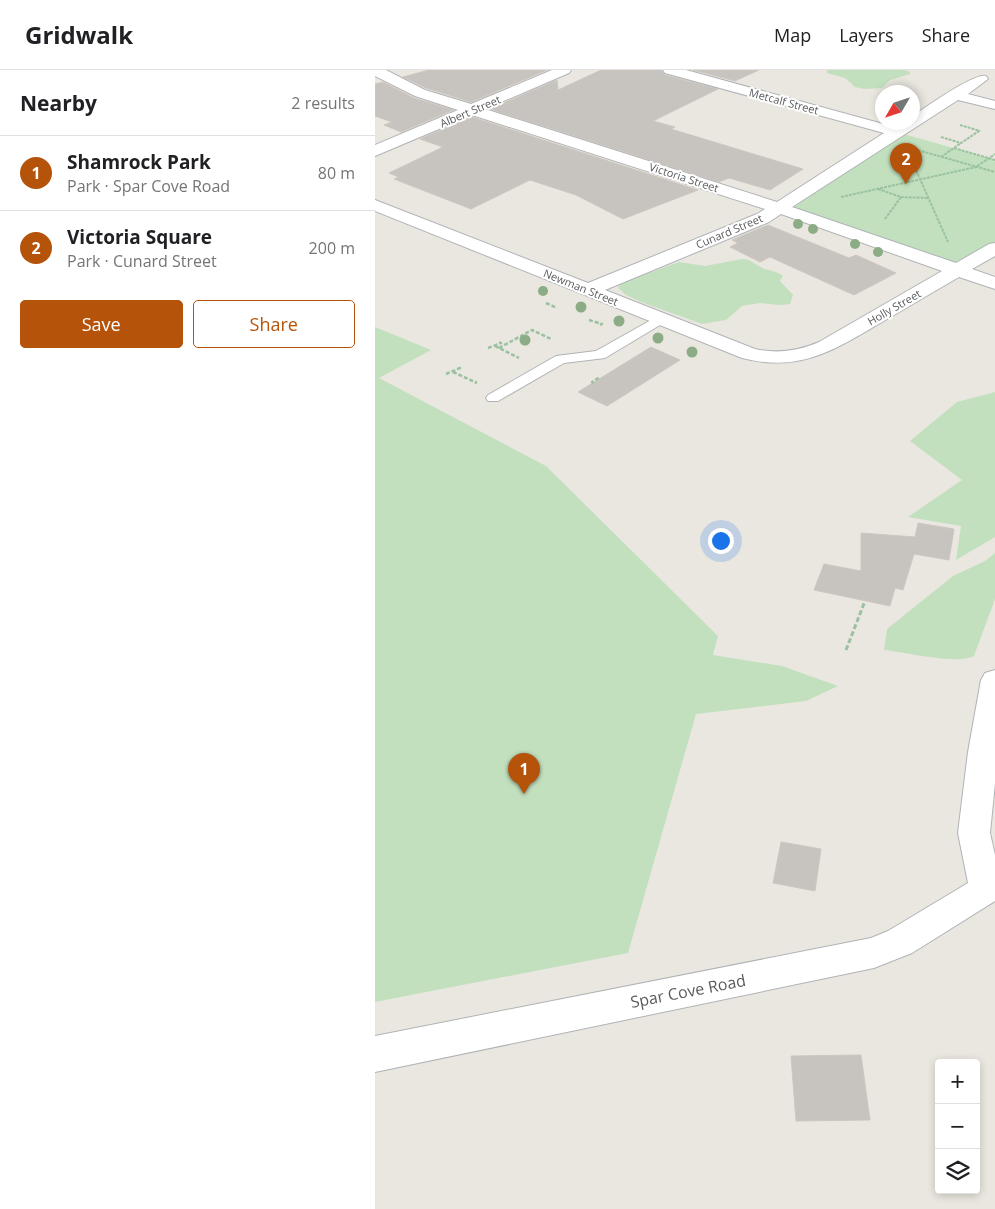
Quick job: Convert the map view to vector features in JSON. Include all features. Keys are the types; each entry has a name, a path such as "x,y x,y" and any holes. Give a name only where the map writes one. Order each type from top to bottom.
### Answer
{"street":[{"name":"Victoria Street","path":"375,70 412,90 779,208 995,283"},
{"name":"Albert Street","path":"375,151 564,70"},
{"name":"Metcalf Street","path":"670,70 875,118"},
{"name":"Cunard Street","path":"920,117 981,79"},
{"path":"955,95 995,105"},
{"name":"Cunard Street","path":"589,290 763,218 899,130"},
{"name":"Newman Street","path":"375,205 749,354 771,358 790,357"},
{"name":"Holly Street","path":"790,357 809,353 826,346 995,248"},
{"path":"991,890 974,833 983,752 995,680"},
{"name":"Spar Cove Road","path":"375,1054 874,953 923,930 991,890"}],"lane":[{"path":"493,398 557,361 600,354 660,319"}],"path":[{"path":"940,157 980,131 960,125"},
{"path":"941,137 961,143"},
{"path":"944,232 905,147 995,172"},
{"path":"954,148 995,160"},
{"path":"840,197 975,167 995,154"},
{"path":"878,189 901,197 928,198"},
{"path":"885,219 901,197"},
{"path":"546,303 553,306"},
{"path":"589,320 596,323"},
{"path":"499,348 532,330"},
{"path":"488,348 495,345"},
{"path":"445,374 454,370"},
{"path":"846,650 865,601"}],"green space":[{"path":"827,70 905,70 910,72 910,74 890,80 885,85 875,85 875,88 864,89 855,87 845,78 827,73"},
{"path":"897,132 995,160 995,248 958,270 779,208"},
{"path":"742,259 749,260 762,268 783,276 780,281 793,295 790,304 760,303 742,306 726,320 702,324 641,302 626,295 618,288 621,283 679,262 705,266"},
{"path":"375,327 431,350 379,378 546,466 718,636 713,655 782,666 838,686 806,701 696,714 628,953 375,1002"},
{"path":"995,392 995,537 956,560 961,526 908,517 962,480 910,441 957,402"},
{"path":"995,553 995,599 974,656 944,659 884,650 887,629 953,576 985,561"}],"building":[{"path":"429,70 547,70 471,102 426,88 403,77"},
{"path":"601,70 661,70 665,75 718,89 653,121 675,127 671,129 803,169 770,190 729,178 719,182 490,109 557,80 558,90"},
{"path":"693,70 759,70 735,81"},
{"path":"383,82 414,98 453,110 401,132 384,125 392,122 375,116 375,84"},
{"path":"472,117 698,190 623,219 576,195 530,180 471,209 394,179 399,177 389,173 443,147 420,139"},
{"path":"768,225 849,258 856,255 896,273 854,295 770,257 760,262 730,247 738,243 732,240"},
{"path":"651,347 680,360 607,406 578,392"},
{"path":"918,523 954,529 949,560 914,554 903,590 895,588 890,606 814,590 824,564 861,571 861,533 915,537"},
{"path":"781,842 821,849 815,891 773,883"},
{"path":"861,1055 870,1120 796,1121 791,1056"}],"place":[{"name":"Victoria Square","path":"906,184"},
{"name":"Shamrock Park","path":"524,794"}]}
